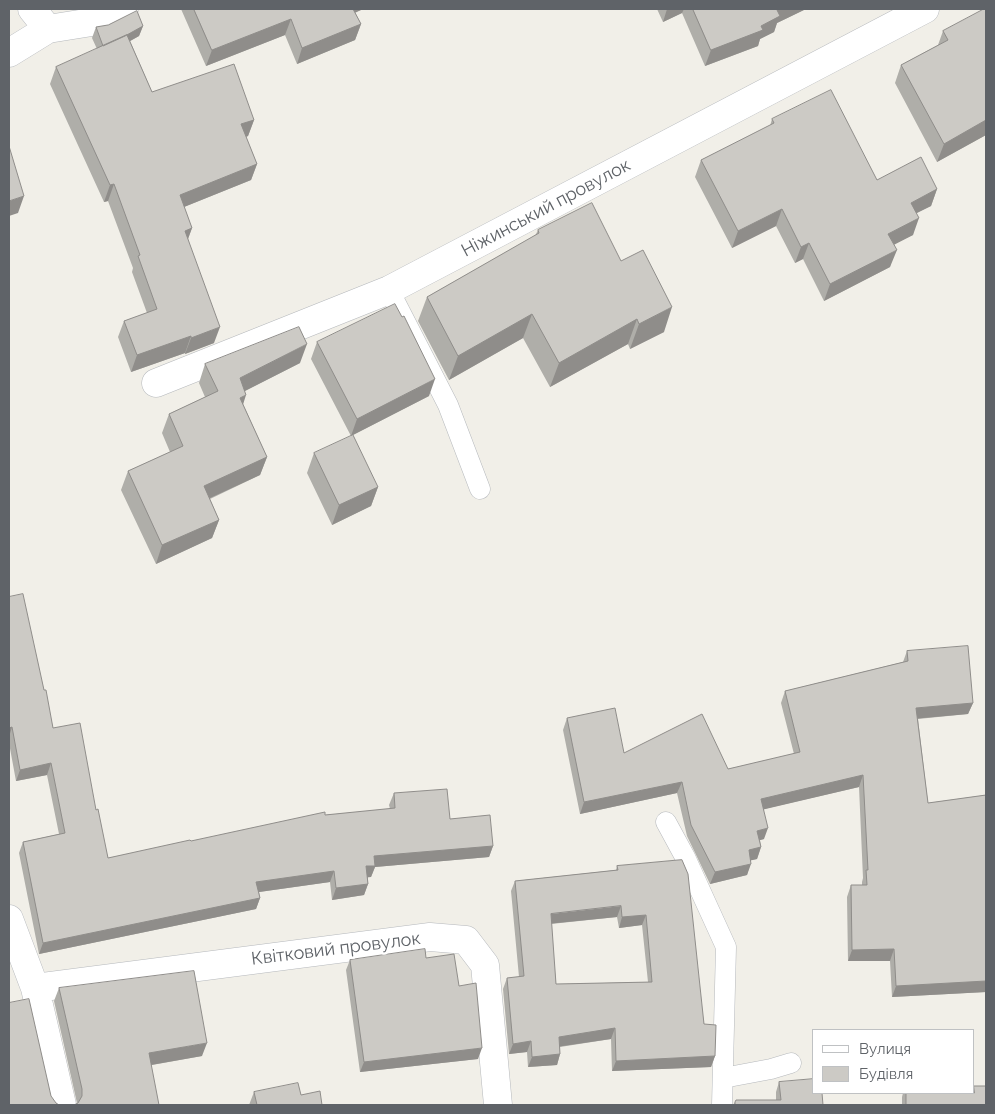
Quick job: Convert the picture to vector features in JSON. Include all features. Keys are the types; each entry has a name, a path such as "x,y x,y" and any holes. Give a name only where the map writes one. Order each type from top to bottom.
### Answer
{"street":[{"path":"9,53 40,19 98,21 124,9"},
{"name":"Ніжинський провулок","path":"156,383 389,290 925,9"},
{"path":"9,919 35,988 62,1105"},
{"name":"Квітковий провулок","path":"35,988 430,937 466,940 485,965 498,1105"}],"lane":[{"path":"389,290 448,405 480,488"},
{"path":"666,822 685,857 726,947 722,1105"},
{"path":"723,1078 771,1069 791,1063"}],"building":[{"path":"194,9 353,9 361,24 302,48 291,19 212,50"},
{"path":"693,9 779,9 777,10 780,16 761,26 763,30 711,50"},
{"path":"986,9 986,120 944,144 901,65 948,40 943,31"},
{"path":"137,11 143,26 103,46 96,27 108,25"},
{"path":"127,35 152,92 234,64 254,120 241,124 257,164 180,195 192,228 185,231 220,327 137,355 124,321 157,309 114,184 110,185 56,67"},
{"path":"831,90 877,180 921,157 937,189 911,203 919,218 888,234 897,250 830,284 809,243 801,247 782,209 738,231 701,160 774,123 772,119"},
{"path":"9,146 24,196 9,201"},
{"path":"592,203 621,261 643,250 672,307 639,324 637,319 559,363 532,314 458,356 427,297 539,233 538,230"},
{"path":"395,304 402,317 404,316 435,379 357,419 317,342"},
{"path":"299,327 307,344 240,378 246,395 240,398 267,457 204,486 219,520 162,545 128,471 183,446 169,414 218,391 205,364"},
{"path":"353,435 378,487 339,505 314,453"},
{"path":"23,594 53,728 80,723 96,810 98,809 108,858 325,812 325,815 395,808 394,793 447,789 450,819 490,815 493,846 374,856 375,866 366,866 368,884 336,888 334,871 256,882 260,898 43,943 23,842 65,833 51,763 20,770 12,727 9,728 9,597"},
{"path":"968,646 973,703 916,708 928,803 986,795 986,981 896,986 894,949 852,950 851,885 867,885 866,870 868,870 863,775 761,799 768,828 757,831 761,847 749,850 751,864 715,872 691,825 682,782 584,802 567,718 615,708 624,753 702,714 728,769 800,752 785,691 908,661 907,651"},
{"path":"682,860 688,874 704,1024 716,1025 715,1056 616,1061 615,1028 559,1037 560,1054 532,1057 531,1041 513,1044 507,978 524,976 515,881 618,870 617,866","holes":["621,906 622,917 646,915 652,982 556,984 551,914"]},
{"path":"425,949 426,958 454,954 459,986 476,983 482,1048 364,1062 350,960"},
{"path":"194,971 207,1043 149,1053 159,1105 74,1105 78,1103 82,1096 82,1089 59,988"},
{"path":"29,999 51,1096 59,1105 9,1105 9,1003"},
{"path":"812,1079 812,1094 822,1094 823,1105 735,1105 736,1100 781,1100 779,1082"},
{"path":"298,1083 301,1095 320,1091 322,1105 257,1105 254,1092"},
{"path":"975,1086 986,1086 986,1105 906,1105 906,1094 975,1094"}]}
